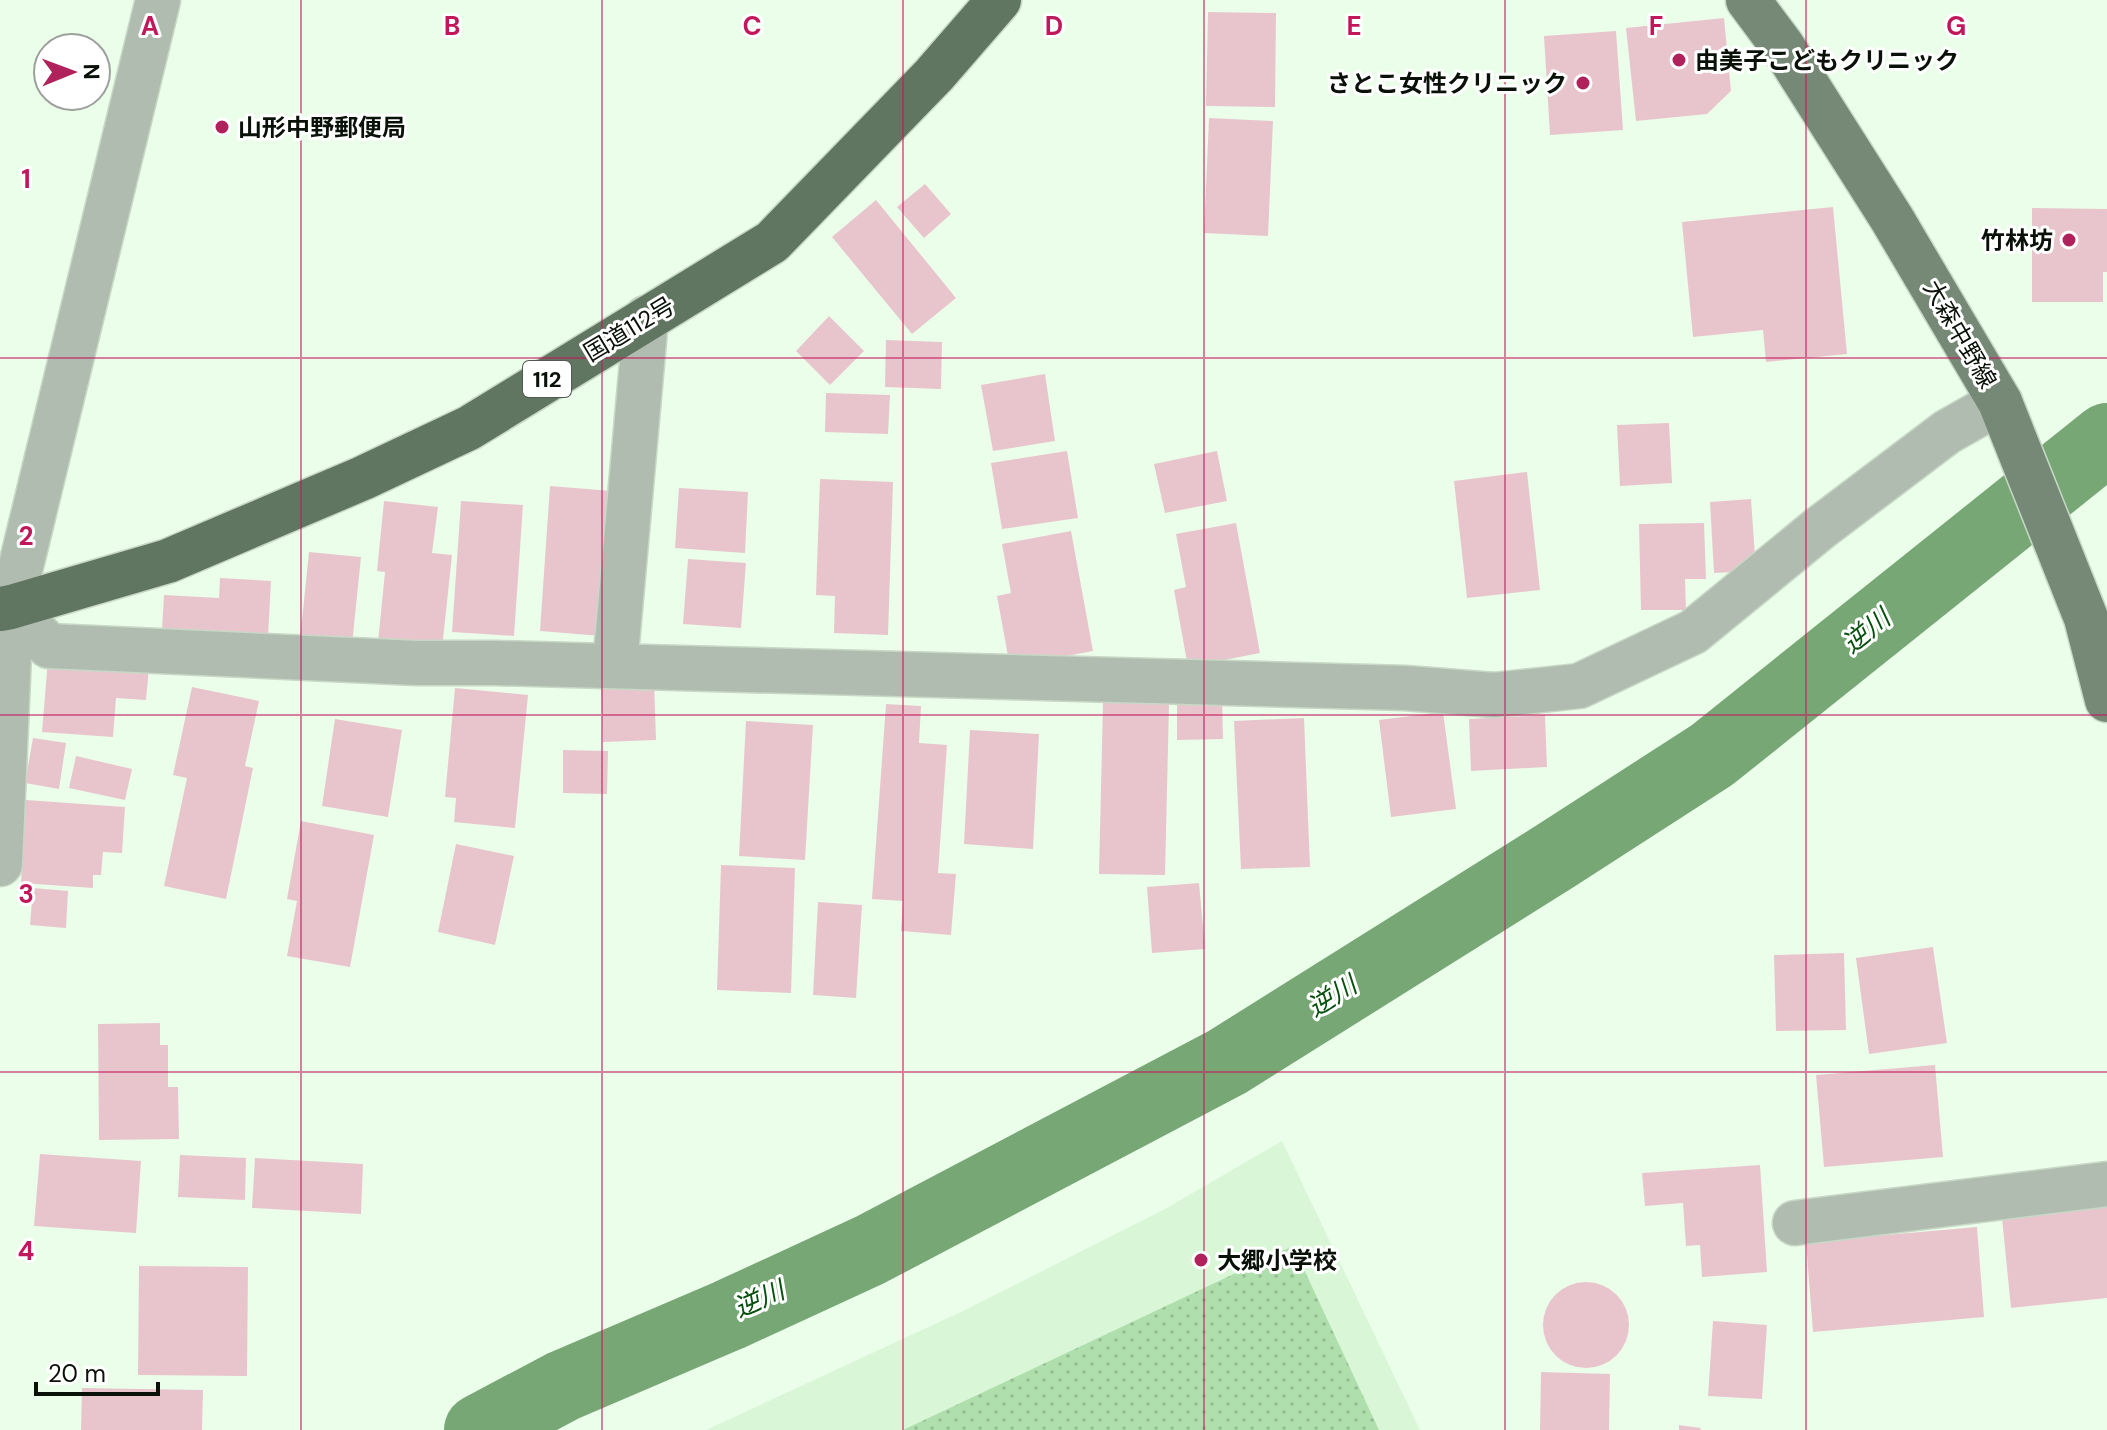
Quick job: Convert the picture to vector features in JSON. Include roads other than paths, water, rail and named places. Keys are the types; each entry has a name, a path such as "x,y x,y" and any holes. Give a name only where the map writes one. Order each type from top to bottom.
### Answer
{"highway":[{"name":"国道112号","path":"6,608 168,561 363,478 469,428 772,242 934,75 999,0"}],"main road":[{"name":"大森中野線","path":"1748,0 1783,47 1884,207 2000,402 2086,618 2107,700"}],"street":[{"path":"0,864 6,608 158,0"},
{"path":"615,665 646,318"},
{"path":"6,608 49,646 427,663 615,665 1405,688 1494,695 1579,686 1693,632 1820,528 1947,432 2000,402"},
{"path":"1795,1223 2107,1184"}],"waterway":[{"name":"逆川","path":"480,1430 563,1386 870,1250 1227,1062 1712,755 2107,439"}],"place":[{"name":"由美子こどもクリニック","path":"1679,60"},
{"name":"さとこ女性クリニック","path":"1583,83"},
{"name":"山形中野郵便局","path":"222,127"},
{"name":"竹林坊","path":"2069,240"},
{"name":"大郷小学校","path":"1201,1260"}]}
